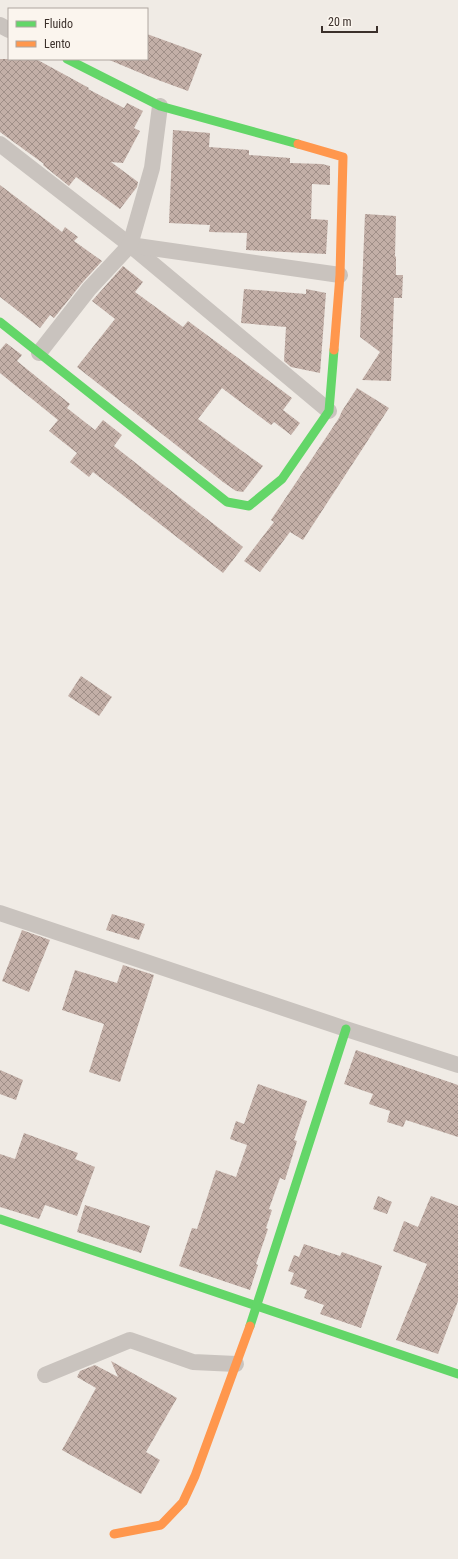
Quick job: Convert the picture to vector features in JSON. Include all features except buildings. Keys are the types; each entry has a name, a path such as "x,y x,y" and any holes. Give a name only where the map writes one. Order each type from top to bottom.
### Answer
{"street":[{"path":"0,322 226,502 249,506 282,479 329,411 340,276 344,157 160,106 69,60"},
{"path":"39,353 89,289 130,245 152,168 160,106"},
{"path":"0,144 130,245 329,411"},
{"path":"130,245 340,276"},
{"path":"0,913 346,1029 458,1064"},
{"path":"114,1534 161,1526 183,1502 195,1476 258,1305 346,1029"},
{"path":"0,1219 258,1305 458,1374"},
{"path":"45,1375 130,1340 193,1362 236,1364"}],"traffic: fast":[{"path":"69,60 160,106 298,144"},
{"path":"0,322 227,502 249,506 282,479 329,411 334,350"},
{"path":"250,1326 346,1029"},
{"path":"0,1219 458,1374"}],"traffic: slow":[{"path":"298,144 343,157 340,275 334,350"},
{"path":"114,1534 161,1525 183,1502 195,1476 250,1326"}]}
